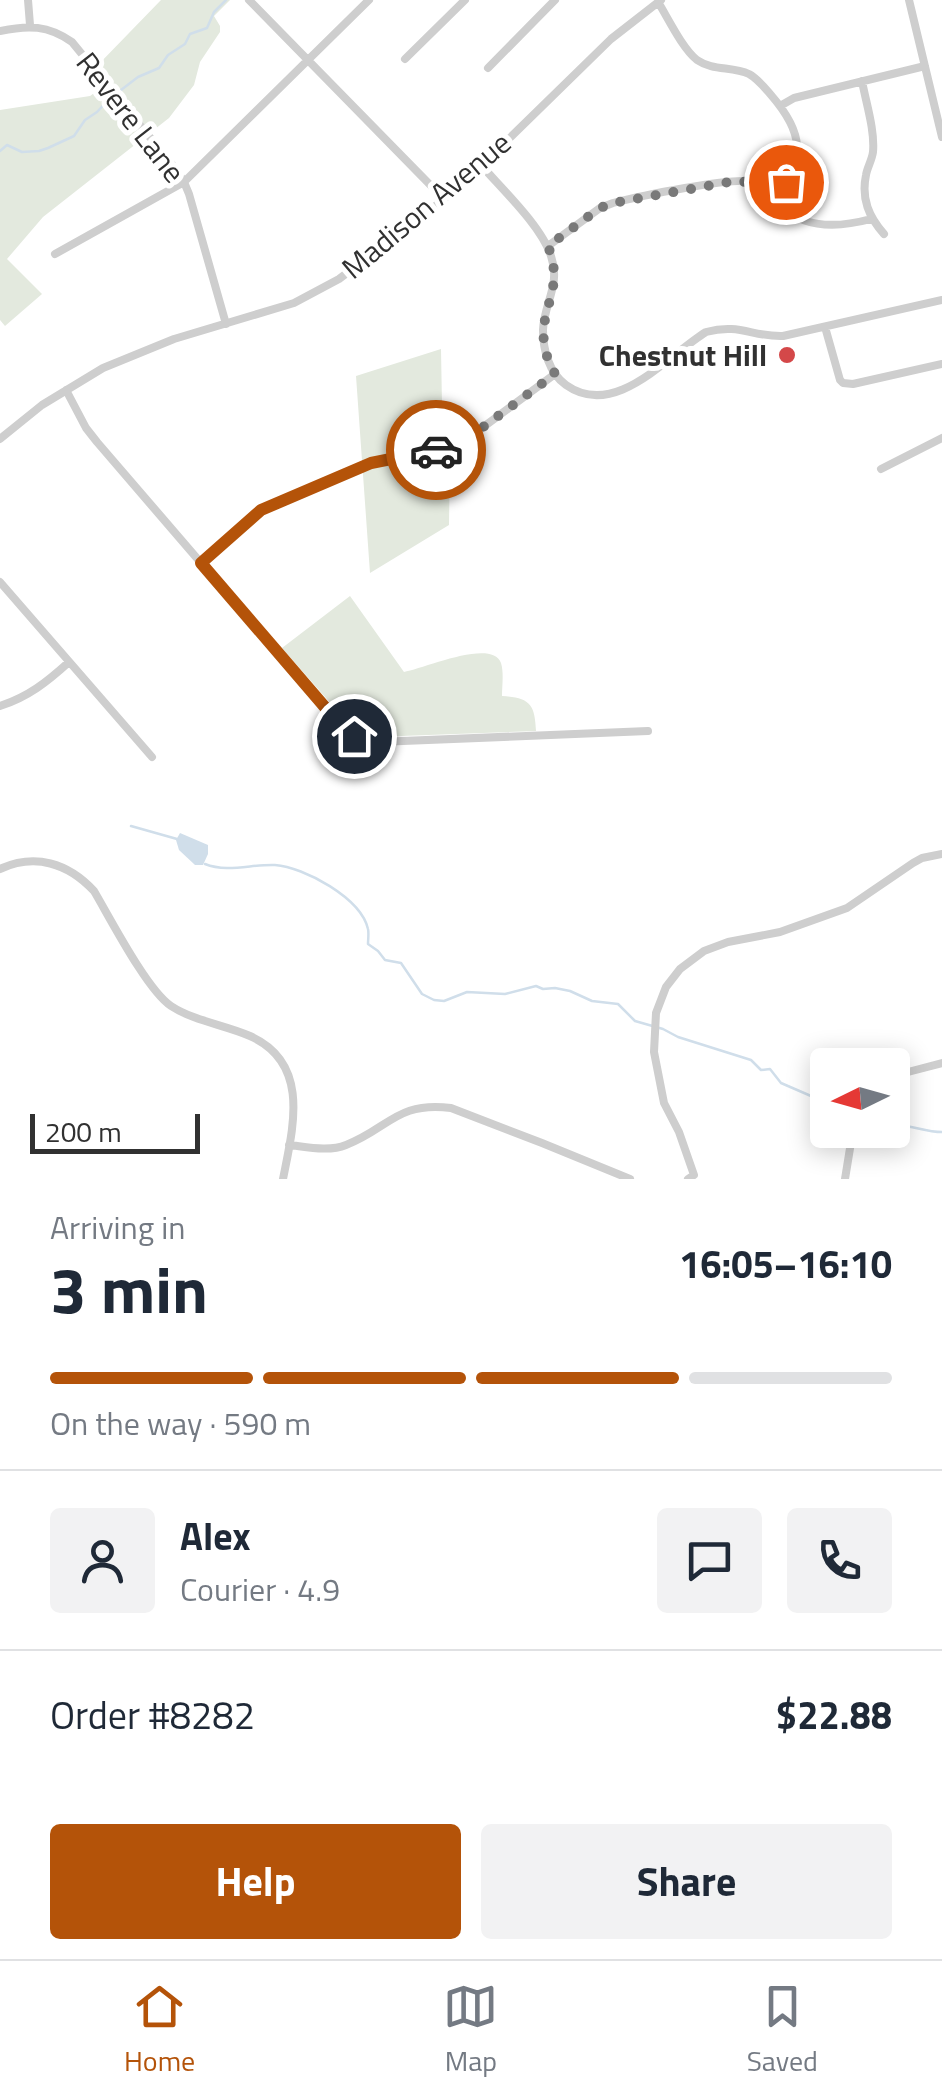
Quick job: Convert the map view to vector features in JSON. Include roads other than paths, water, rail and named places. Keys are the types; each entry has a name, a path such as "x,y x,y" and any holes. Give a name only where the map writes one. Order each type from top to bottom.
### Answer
{"street":[{"path":"0,32 30,26 28,0"},
{"path":"249,0 444,199"},
{"path":"55,254 184,182 369,0"},
{"path":"404,59 465,0"},
{"path":"488,68 555,0"},
{"path":"638,0 646,10"},
{"path":"909,0 942,137"},
{"path":"660,1 691,55 713,68 749,74 780,106 794,128 798,156 794,170 772,196"},
{"name":"Madison Avenue","path":"0,438 66,390 116,362 294,303 339,280 444,199 611,38 660,1"},
{"name":"Revere Lane","path":"30,26 60,33 72,42 175,168 189,194 226,324"},
{"path":"780,106 794,98 926,66"},
{"path":"862,81 873,154 864,189 871,219 884,234"},
{"path":"481,165 548,246 554,289 544,322 544,348 555,374 563,383 583,392 611,394 634,384 706,332 718,328 782,336 942,300"},
{"path":"548,246 600,208 629,199 748,180 757,183 790,214 819,225 871,219"},
{"path":"825,327 843,384 942,364"},
{"path":"201,563 261,510 371,463 452,446 555,374"},
{"path":"66,390 97,442 342,727 364,740 648,731"},
{"path":"881,469 942,438"},
{"path":"0,582 152,757"},
{"path":"0,706 43,686 70,662"},
{"path":"688,1179 694,1176 664,1103 654,1052 654,1027 666,986 680,968 704,951 728,942 780,932 847,908 914,862 942,854"},
{"path":"0,868 42,860 82,878 94,891 155,992 170,1005 264,1043 278,1057 290,1074 294,1108 283,1179"},
{"path":"910,1071 942,1063"},
{"path":"290,1146 336,1148 407,1111 451,1108 630,1179"},
{"path":"845,1179 850,1148"}],"waterway":[{"path":"121,90 159,68 168,55 185,44 190,34 207,28 214,12 226,0"},
{"path":"0,151 7,145 22,152 39,151 74,136 85,120 109,99"},
{"path":"131,826 177,839"},
{"path":"205,864 222,868 287,867 330,886 363,917 368,944 385,960 401,963 422,994 434,1000 444,1001 467,992 505,994 536,986 570,991 592,1001 618,1004 635,1021 751,1060 761,1070 770,1069 781,1083 810,1096"},
{"path":"910,1127 942,1132"}],"place":[{"name":"Chestnut Hill","path":"787,355"}]}
